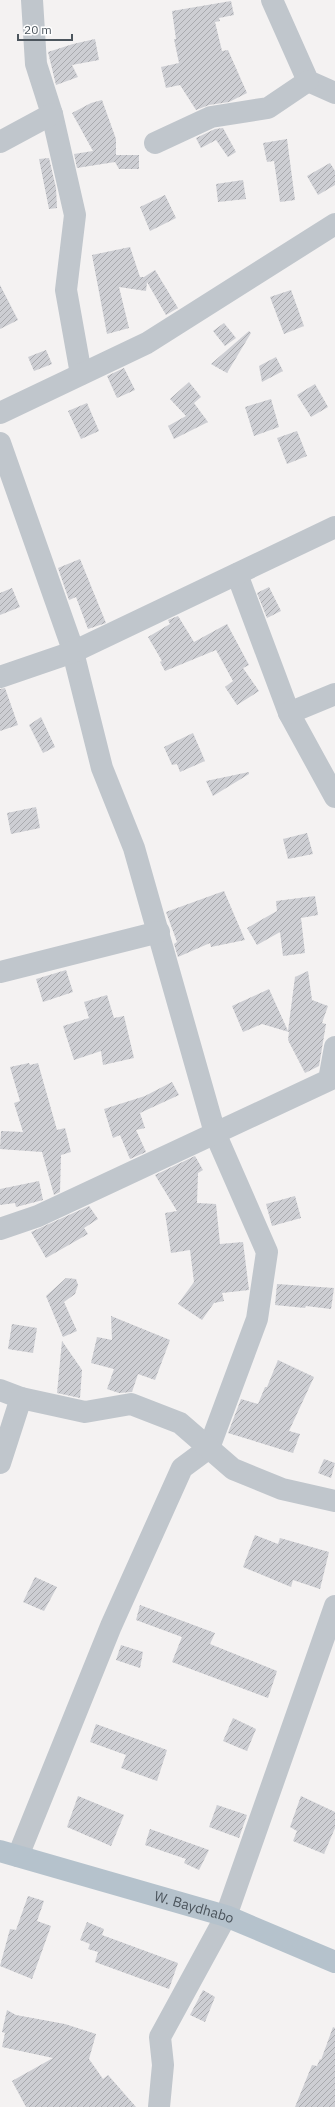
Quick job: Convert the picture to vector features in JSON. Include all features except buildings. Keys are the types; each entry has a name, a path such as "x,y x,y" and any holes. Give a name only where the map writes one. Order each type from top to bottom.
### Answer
{"main road":[{"name":"W. Baydhabo","path":"9,1854 226,1916 335,1962"}],"street":[{"path":"32,0 36,64 52,114 75,215 66,290 81,374"},
{"path":"272,0 308,81 335,92"},
{"path":"154,143 211,117 268,108 308,81"},
{"path":"0,142 52,114"},
{"path":"0,413 147,343 335,224"},
{"path":"0,443 18,490 73,652 102,768 134,848 215,1133 267,1252 257,1319 208,1448 182,1468 9,1854"},
{"path":"0,676 73,652 335,527"},
{"path":"237,574 289,713 335,797"},
{"path":"289,713 335,694"},
{"path":"0,972 159,932"},
{"path":"0,1229 38,1216 332,1080 335,1047"},
{"path":"0,1390 21,1398 85,1412 131,1404 180,1423 233,1469 282,1489 335,1501"},
{"path":"0,1463 21,1398"},
{"path":"159,2107 163,2065 160,2037 226,1916 335,1606"}]}
